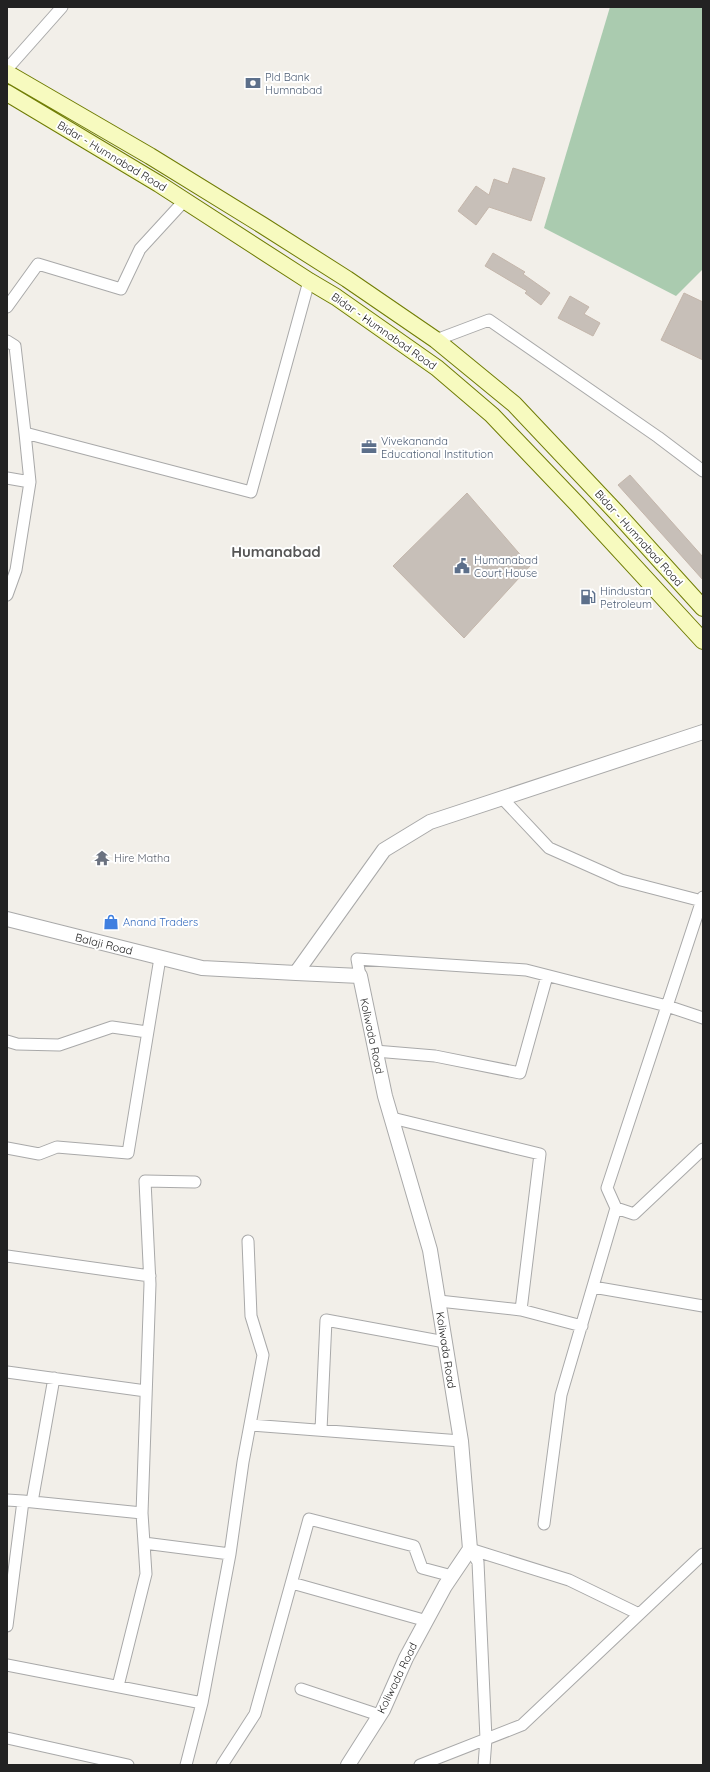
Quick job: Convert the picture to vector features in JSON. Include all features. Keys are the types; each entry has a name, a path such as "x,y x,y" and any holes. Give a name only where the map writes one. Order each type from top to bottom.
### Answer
{"main road":[{"name":"Bidar - Humnabad Road","path":"7,73 150,156 262,225 347,279 436,340 514,404 616,512 703,608"},
{"name":"Bidar - Humnabad Road","path":"7,93 185,200 336,297 438,368 492,415 577,504 703,641"}],"street":[{"path":"7,69 62,7"},
{"path":"7,307 38,264 121,289 140,249 185,200"},
{"path":"25,433 251,492 309,281"},
{"path":"436,340 489,320 658,437 703,471"},
{"path":"7,341 15,346 30,482 16,570 7,595"},
{"path":"7,478 30,482"},
{"path":"296,972 384,850 430,822 703,732"},
{"path":"502,798 549,848 621,880 702,899 607,1188 616,1208 561,1395 544,1524"},
{"name":"Balaji Road","path":"7,919 202,968 296,972"},
{"path":"7,1148 39,1154 57,1147 128,1153 160,958"},
{"path":"296,972 360,976 357,959 526,970 667,1006 703,1018"},
{"name":"Koliwada Road","path":"348,1765 379,1715 406,1658 426,1621 452,1576 470,1549 461,1441 430,1250 392,1118 360,976"},
{"path":"376,1051 435,1056 520,1073 547,976"},
{"path":"7,1041 17,1044 59,1045 112,1027 147,1032"},
{"path":"392,1118 540,1154 521,1310"},
{"path":"616,1208 634,1214 703,1150"},
{"path":"118,1686 146,1574 142,1514 150,1276 145,1181 195,1182"},
{"path":"186,1765 202,1702 230,1554 243,1462 263,1355 251,1316 248,1241"},
{"path":"7,1256 150,1276"},
{"path":"593,1287 703,1306"},
{"path":"439,1301 521,1310 582,1326"},
{"path":"321,1430 326,1320 445,1342"},
{"path":"7,1372 146,1391"},
{"path":"7,1626 12,1553 27,1501 54,1378"},
{"path":"250,1425 461,1441"},
{"path":"7,1500 142,1514"},
{"path":"222,1765 255,1714 309,1520 414,1546 422,1568 452,1576"},
{"path":"144,1543 230,1554"},
{"path":"470,1549 569,1580 639,1614"},
{"path":"470,1549 478,1562 486,1739 484,1765"},
{"path":"420,1765 522,1725 703,1554"},
{"path":"292,1583 426,1621"},
{"path":"7,1665 202,1702"},
{"path":"301,1689 379,1715"},
{"path":"7,1738 128,1765"}],"green space":[{"path":"610,7 703,7 703,269 676,296 544,228"}],"building":[{"path":"513,168 545,178 531,221 489,207 476,225 458,211 476,186 489,195 494,179 508,184"},
{"path":"493,253 525,272 523,274 550,293 541,305 525,293 527,291 485,266"},
{"path":"684,293 703,302 703,360 661,340"},
{"path":"570,296 589,307 584,314 600,323 593,336 558,318"},
{"path":"630,475 703,557 703,580 618,485"},
{"name":"Humanabad Court House","path":"467,493 530,566 464,638 393,566"}],"place":[{"name":"Pld Bank Humnabad","path":"253,83"},
{"name":"Vivekananda Educational Institution","path":"369,447"},
{"name":"Humanabad Court House","path":"462,566"},
{"name":"Hindustan Petroleum","path":"588,597"},
{"name":"Hire Matha","path":"102,858"},
{"name":"Anand Traders","path":"111,922"}],"district":[{"name":"Humanabad","path":"276,551"}]}
